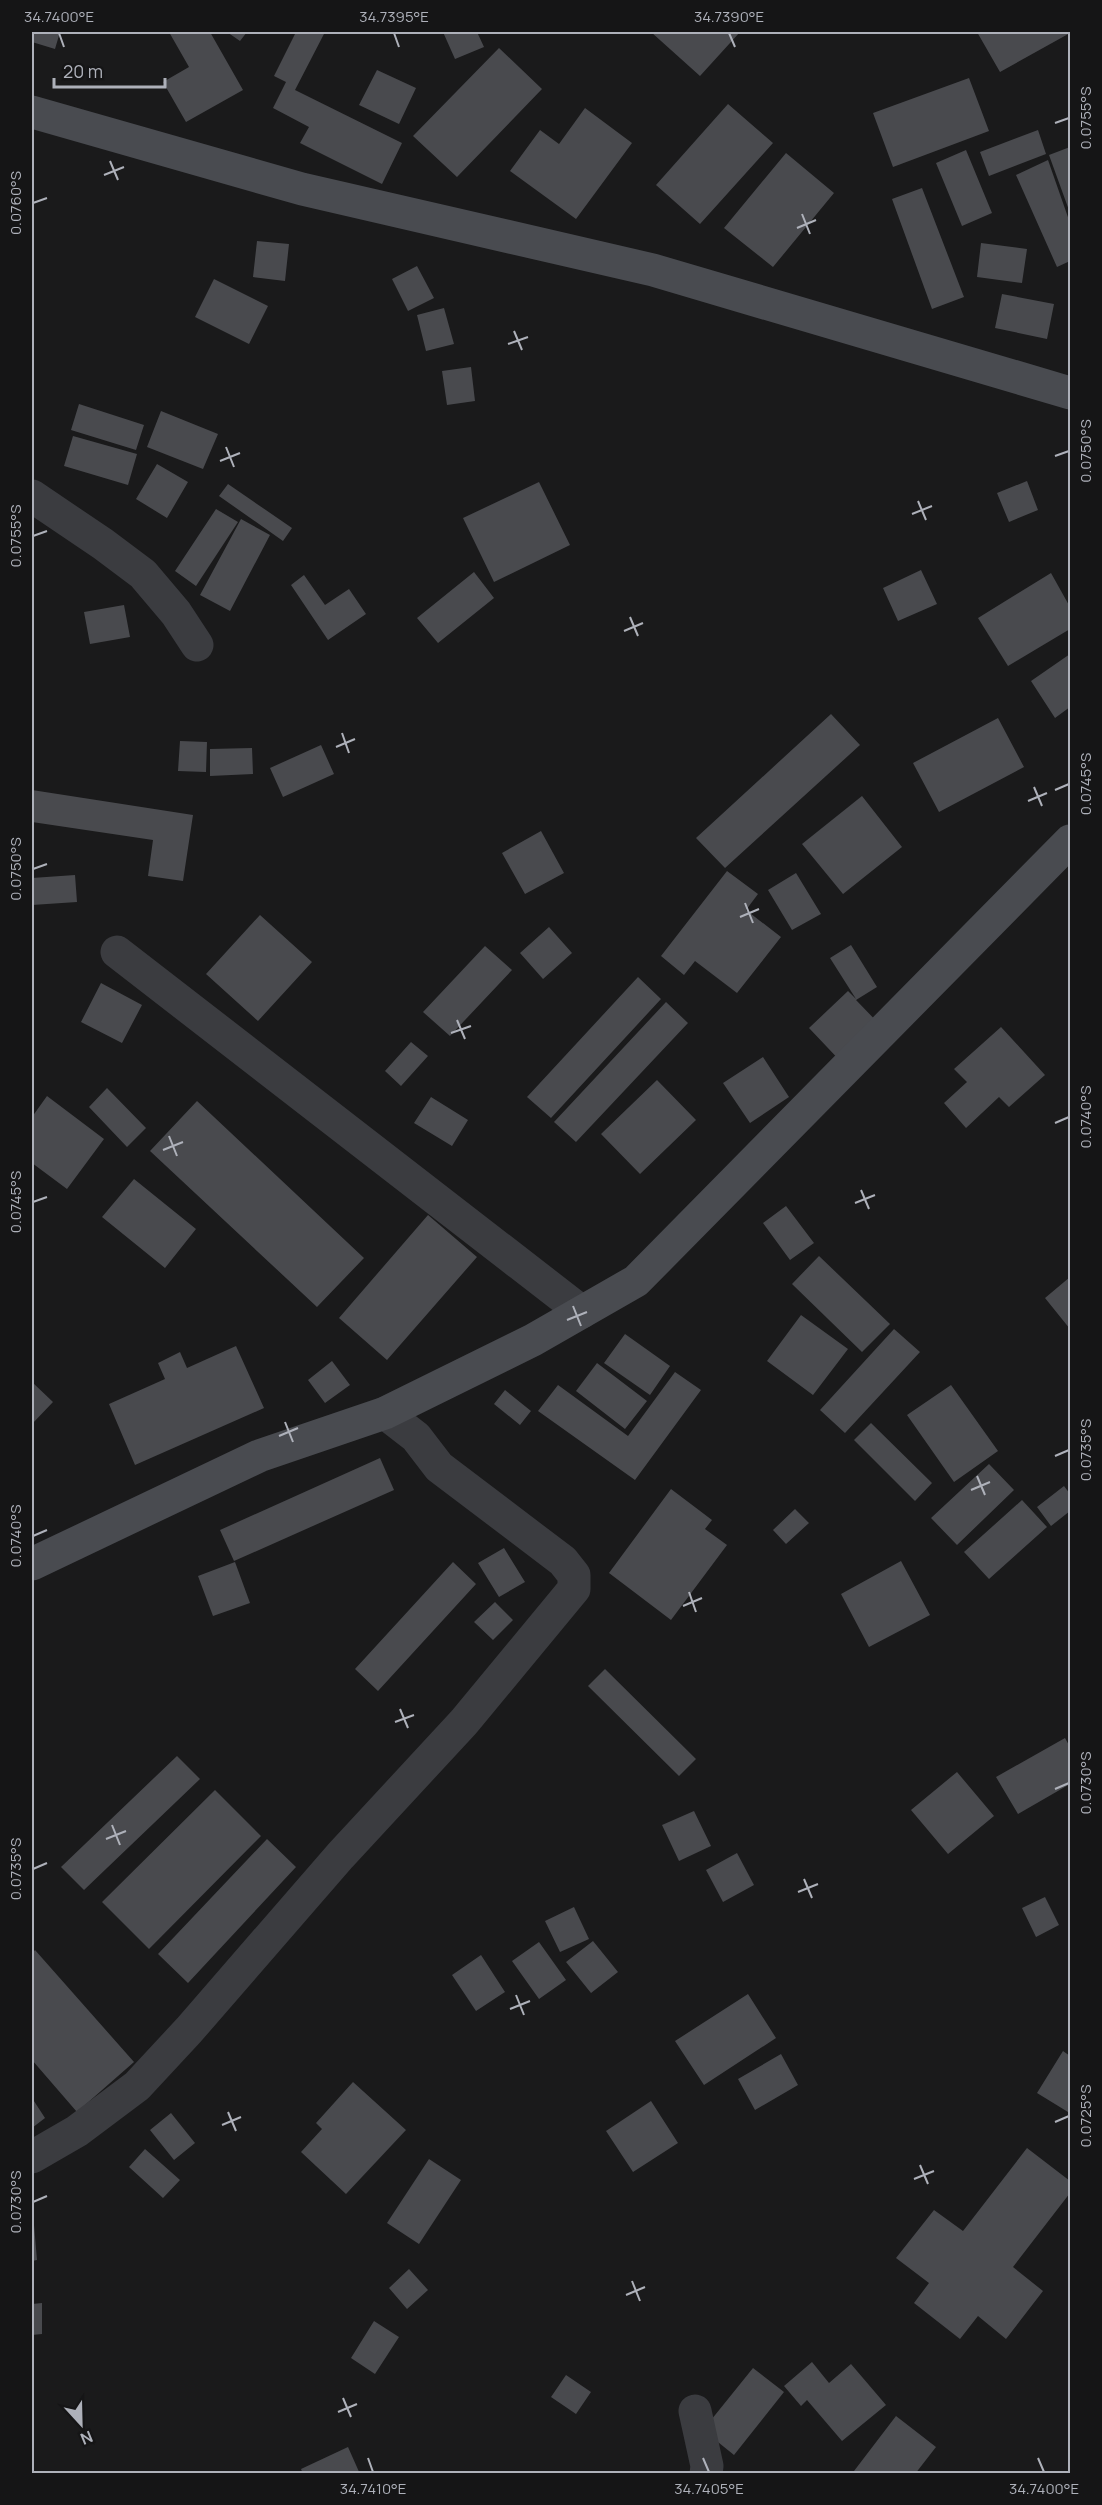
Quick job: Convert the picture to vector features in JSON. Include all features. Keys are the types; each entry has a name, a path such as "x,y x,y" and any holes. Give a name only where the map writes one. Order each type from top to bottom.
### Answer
{"street":[{"path":"32,112 302,189 653,270 1071,393"},
{"path":"32,496 143,574 176,613 197,645"},
{"path":"32,1564 259,1456 385,1413 533,1340 636,1281 1071,841"},
{"path":"117,952 582,1312"},
{"path":"32,2157 77,2131 137,2086 189,2030 340,1856 464,1722 574,1588 574,1575 563,1561 439,1467 416,1437 385,1413"},
{"path":"695,2411 707,2466 706,2474"}],"building":[{"path":"32,32 60,32 55,49 32,42"},
{"path":"169,32 210,32 243,90 186,122 163,82 189,67"},
{"path":"227,32 247,32 240,41"},
{"path":"296,32 325,32 295,90 402,143 382,184 300,143 309,127 273,108 286,82 274,76"},
{"path":"443,32 477,32 484,47 455,59"},
{"path":"651,32 740,32 700,76"},
{"path":"977,32 1070,32 1070,33 1000,72"},
{"path":"499,48 542,89 457,177 413,136"},
{"path":"377,70 416,88 399,124 359,105"},
{"path":"969,78 989,131 893,167 873,113"},
{"path":"728,104 773,143 700,224 656,185"},
{"path":"585,108 632,143 576,219 510,171 540,130 559,144"},
{"path":"1038,130 1046,154 989,176 980,152"},
{"path":"1070,147 1070,213 1049,155"},
{"path":"966,150 992,213 962,226 936,163"},
{"path":"786,153 834,193 773,267 724,228"},
{"path":"1048,160 1070,223 1070,261 1057,267 1016,175"},
{"path":"922,188 964,297 932,309 892,199"},
{"path":"257,241 289,244 285,281 253,277"},
{"path":"981,243 1027,249 1022,283 977,277"},
{"path":"417,266 434,298 408,311 392,279"},
{"path":"214,279 268,306 249,344 195,317"},
{"path":"1002,294 1054,304 1047,339 995,328"},
{"path":"444,308 454,344 426,351 417,315"},
{"path":"471,367 475,401 447,405 442,371"},
{"path":"79,404 144,425 136,450 71,430"},
{"path":"161,411 218,434 203,469 147,447"},
{"path":"73,436 137,454 128,485 64,466"},
{"path":"157,464 188,482 167,518 136,499"},
{"path":"1027,481 1038,510 1009,522 997,493"},
{"path":"539,482 570,545 494,582 463,518"},
{"path":"228,484 292,528 283,541 219,496"},
{"path":"216,509 238,522 196,586 175,571"},
{"path":"241,519 270,535 230,611 200,595"},
{"path":"921,570 937,604 898,621 883,588"},
{"path":"474,572 494,598 438,643 417,618"},
{"path":"1051,573 1070,607 1070,629 1008,666 978,618"},
{"path":"304,575 325,605 349,589 366,614 328,640 291,585"},
{"path":"124,605 130,637 90,644 84,612"},
{"path":"1070,654 1070,707 1055,718 1031,681"},
{"path":"831,714 860,745 725,868 696,838"},
{"path":"998,718 1024,767 939,812 913,763"},
{"path":"180,741 207,742 206,772 178,771"},
{"path":"321,745 334,774 283,797 270,768"},
{"path":"252,748 253,774 210,776 210,749"},
{"path":"32,790 193,815 183,881 148,876 153,840 32,822"},
{"path":"862,796 902,847 843,894 802,844"},
{"path":"541,831 564,873 525,894 502,853"},
{"path":"727,871 758,894 746,910 781,937 737,993 695,961 684,975 661,956"},
{"path":"796,873 821,914 792,930 768,890"},
{"path":"75,875 77,902 32,905 32,878"},
{"path":"260,915 312,962 258,1021 206,974"},
{"path":"549,927 572,953 543,979 520,953"},
{"path":"851,945 877,987 856,1000 884,1029 845,1066 809,1028 848,991 856,999 830,958"},
{"path":"485,946 512,970 450,1036 423,1012"},
{"path":"638,977 661,999 551,1118 527,1097"},
{"path":"101,983 142,1005 122,1043 81,1022"},
{"path":"666,1002 688,1023 576,1142 554,1122"},
{"path":"1001,1027 1045,1075 1009,1107 999,1097 966,1128 944,1103 967,1082 954,1069"},
{"path":"411,1042 428,1056 401,1086 385,1071"},
{"path":"763,1057 789,1097 750,1123 723,1083"},
{"path":"657,1080 696,1120 640,1174 601,1134"},
{"path":"107,1088 146,1128 127,1147 89,1107"},
{"path":"47,1096 104,1139 67,1189 32,1163 32,1117"},
{"path":"431,1097 468,1120 452,1146 414,1123"},
{"path":"197,1101 364,1258 317,1307 150,1151"},
{"path":"134,1179 196,1229 165,1268 102,1217"},
{"path":"786,1206 814,1243 790,1260 763,1223"},
{"path":"428,1215 477,1257 387,1360 339,1318"},
{"path":"819,1256 890,1324 862,1352 792,1284"},
{"path":"1070,1277 1070,1329 1045,1298"},
{"path":"801,1315 848,1349 813,1395 767,1361"},
{"path":"894,1329 920,1352 845,1433 820,1410"},
{"path":"625,1334 670,1366 650,1395 604,1363"},
{"path":"236,1346 264,1408 135,1465 109,1404 165,1379 158,1363 180,1352 187,1368"},
{"path":"332,1361 350,1385 325,1403 308,1380"},
{"path":"597,1363 647,1401 625,1429 576,1391"},
{"path":"675,1372 701,1390 635,1480 538,1411 558,1385 628,1436"},
{"path":"32,1382 53,1402 32,1424"},
{"path":"951,1385 998,1451 954,1482 907,1415"},
{"path":"505,1390 531,1411 520,1425 494,1404"},
{"path":"871,1423 932,1483 915,1501 854,1440"},
{"path":"380,1458 394,1490 234,1561 220,1530"},
{"path":"989,1464 1014,1490 957,1545 931,1518"},
{"path":"1064,1486 1070,1494 1070,1511 1051,1526 1037,1507"},
{"path":"671,1489 712,1520 705,1529 727,1545 671,1620 609,1573"},
{"path":"1022,1500 1047,1527 989,1579 964,1552"},
{"path":"795,1509 809,1523 786,1544 773,1530"},
{"path":"504,1548 525,1582 499,1597 478,1563"},
{"path":"901,1561 930,1615 869,1647 841,1594"},
{"path":"235,1562 250,1603 213,1616 198,1576"},
{"path":"453,1562 476,1584 378,1691 355,1669"},
{"path":"495,1602 513,1620 493,1640 474,1622"},
{"path":"605,1669 696,1759 679,1776 588,1686"},
{"path":"1065,1738 1070,1747 1070,1784 1018,1814 996,1777"},
{"path":"177,1756 200,1779 84,1890 61,1867"},
{"path":"957,1772 994,1816 948,1854 911,1810"},
{"path":"215,1790 261,1836 149,1949 102,1902"},
{"path":"694,1811 711,1846 679,1861 662,1825"},
{"path":"267,1839 296,1867 188,1983 158,1954"},
{"path":"737,1853 754,1885 723,1902 706,1870"},
{"path":"1045,1897 1059,1925 1036,1937 1022,1908"},
{"path":"574,1907 589,1939 560,1952 545,1921"},
{"path":"593,1941 618,1972 591,1993 566,1962"},
{"path":"539,1942 566,1980 539,1999 512,1961"},
{"path":"35,1950 134,2062 77,2112 32,2060 32,1954"},
{"path":"481,1955 505,1992 476,2011 452,1975"},
{"path":"748,1994 776,2038 704,2085 675,2041"},
{"path":"1063,2051 1070,2056 1070,2109 1068,2112 1037,2093"},
{"path":"781,2054 798,2085 755,2110 738,2079"},
{"path":"353,2082 406,2130 346,2194 301,2152 322,2129 316,2123"},
{"path":"32,2098 45,2118 32,2128"},
{"path":"651,2101 678,2143 633,2172 606,2131"},
{"path":"171,2113 195,2143 174,2160 150,2130"},
{"path":"1027,2148 1070,2181 1070,2193 1013,2267 1043,2291 1006,2339 978,2316 960,2339 914,2303 929,2283 896,2258 934,2210 963,2231"},
{"path":"145,2149 180,2180 163,2198 129,2167"},
{"path":"429,2159 461,2180 419,2244 387,2223"},
{"path":"32,2225 34,2225 37,2260 32,2261"},
{"path":"409,2269 428,2290 407,2309 389,2288"},
{"path":"42,2303 42,2334 32,2335 32,2304"},
{"path":"374,2321 399,2337 375,2374 351,2358"},
{"path":"812,2362 829,2383 851,2364 886,2405 842,2441 807,2400 801,2406 784,2386"},
{"path":"753,2368 784,2392 734,2455 703,2430"},
{"path":"566,2375 591,2392 576,2414 551,2397"},
{"path":"896,2416 936,2447 915,2474 858,2474 854,2471"},
{"path":"348,2447 360,2474 303,2474 301,2469"}]}
